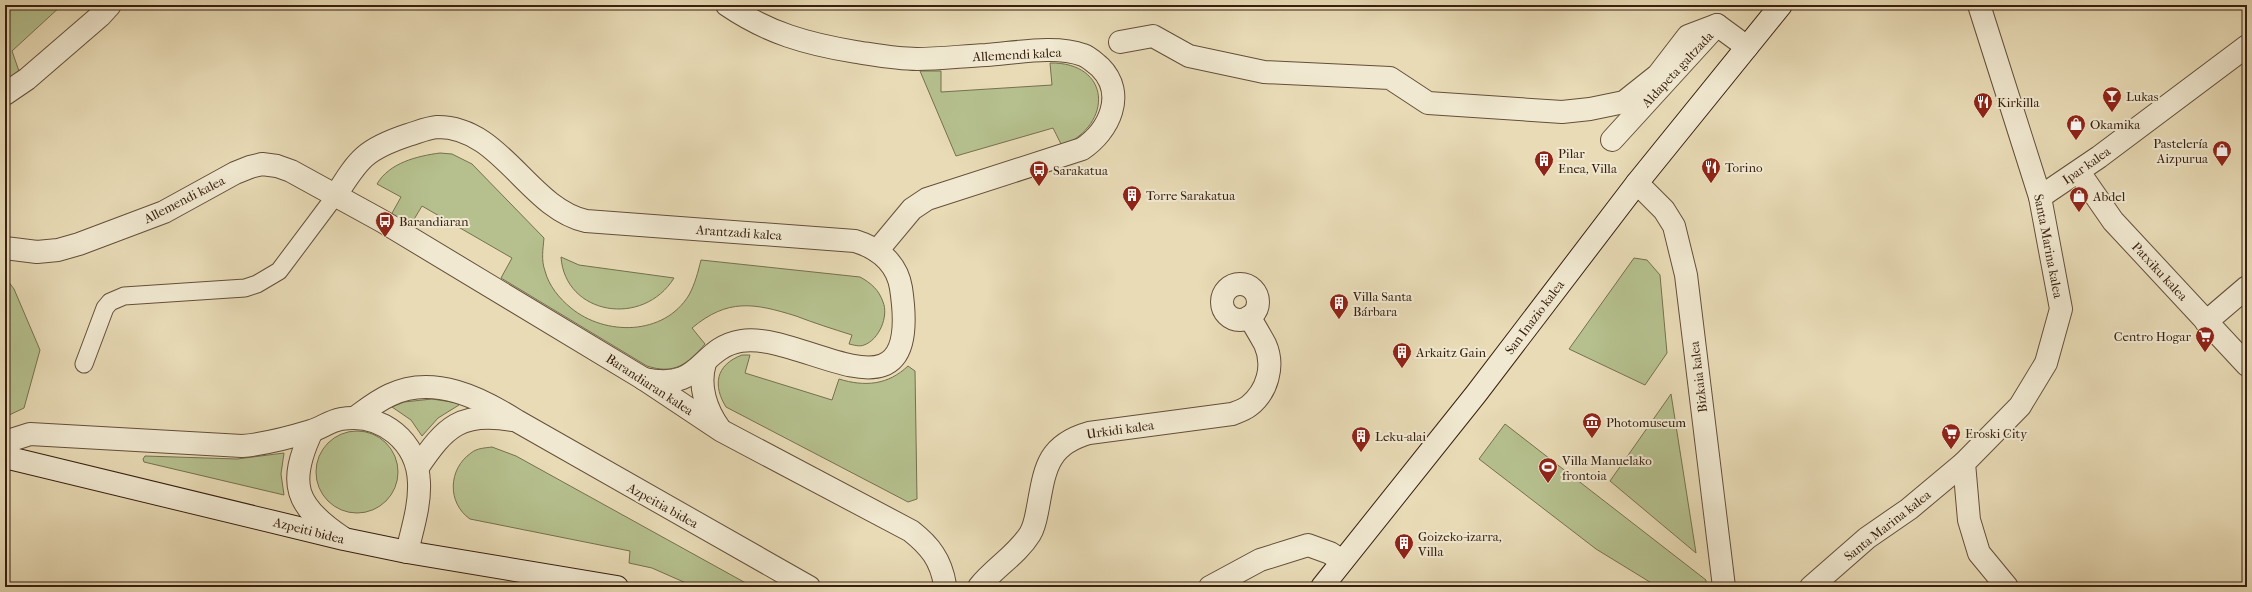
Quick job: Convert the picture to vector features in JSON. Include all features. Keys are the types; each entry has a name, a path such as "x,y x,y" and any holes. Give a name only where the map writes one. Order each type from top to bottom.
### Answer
{"street":[{"path":"5,94 27,79 100,16 110,5"},
{"name":"Allemendi kalea","path":"726,5 768,29 821,46 870,54 916,59 1060,50 1084,55 1104,72 1111,84 1113,107 1105,126 1091,142 1082,149 927,199 912,210 877,251"},
{"name":"San Inazio kalea","path":"1322,587 1342,560 1476,394 1637,183 1781,5"},
{"name":"Santa Marina kalea","path":"1811,587 1866,538 1909,509 1964,463 2020,406 2046,363 2061,309 2040,197 1979,5"},
{"path":"1120,42 1153,36 1189,56 1264,72 1390,78 1428,103 1562,112 1590,109 1624,102 1658,75 1688,36 1717,25"},
{"name":"Aldapeta galtzada","path":"1612,140 1717,25 1747,47"},
{"name":"Ipar kalea","path":"2040,197 2078,172 2247,46"},
{"name":"Arantzadi kalea","path":"336,195 356,164 373,149 384,143 427,129 439,127 466,134 487,144 553,206 575,219 855,241 885,256 897,274 901,285 904,317 902,340 892,359 874,368 853,367 753,340 726,346 712,354 705,364 688,376 675,381 659,382 644,379"},
{"name":"Allemendi kalea","path":"5,248 37,252 58,250 79,244 164,212 235,173 262,164 277,166 292,171 336,195"},
{"name":"Patxiku kalea","path":"2078,172 2113,220 2247,366"},
{"name":"Bizkaia kalea","path":"1637,183 1664,210 1674,226 1686,275 1724,587"},
{"name":"Barandiaran kalea","path":"336,195 644,379 722,431 911,531 923,540 938,559 949,586"},
{"path":"2206,322 2247,287"},
{"name":"Urkidi kalea","path":"979,587 987,576 1023,543 1031,532 1047,465 1059,447 1068,441 1089,433 1232,414 1248,407 1259,395 1268,379 1269,361 1265,345 1250,317"},
{"path":"705,364 702,373 704,393 713,419 722,431"},
{"name":"Azpeitia bidea","path":"356,417 391,394 426,387 464,393 490,404 517,421 809,587"},
{"path":"5,442 30,434 242,446 263,444 312,431 339,419 356,417 372,420 388,427 409,448 418,467 418,501 407,552"},
{"path":"418,467 435,441 458,424 473,419 493,417 517,421"},
{"path":"312,431 300,461 298,478 299,489 306,506 320,522 344,539"},
{"name":"Azpeiti bidea","path":"5,457 344,539 407,552 617,587"},
{"path":"1964,463 1969,520 1978,553 2007,587"},
{"path":"1210,587 1260,560 1308,545 1330,553 1342,560"}],"lane":[{"path":"84,364 102,313 110,302 124,296 245,288 257,284 279,271 336,195"}],"green space":[{"path":"5,5 62,5 12,51 20,74 5,84"},
{"path":"1050,63 1070,65 1085,72 1094,83 1098,96 1097,110 1091,124 1079,136 1062,146 1053,128 956,156 920,71 941,71 941,92 1052,85"},
{"path":"440,153 452,154 472,164 544,238 543,263 552,287 562,300 571,308 600,324 617,327 633,327 650,325 665,318 678,308 689,295 695,282 701,260 860,277 874,287 879,294 885,308 884,320 874,338 862,346 857,346 849,344 852,335 796,316 754,306 730,308 705,318 692,328 705,344 686,362 680,366 665,369 647,366 501,278 512,258 422,206 410,226 391,215 401,197 377,184 382,177 396,166 404,162 422,156"},
{"path":"561,257 579,265 674,278 660,294 644,304 626,309 607,308 590,302 576,292 566,277"},
{"path":"1634,258 1647,260 1660,275 1667,353 1645,385 1569,349"},
{"path":"5,277 14,289 40,350 24,408 5,417"},
{"path":"742,355 750,355 745,373 832,400 839,379 858,383 876,383 892,377 908,366 915,371 917,499 908,502 726,407 719,391 719,377 726,364"},
{"path":"1671,394 1696,553 1610,481"},
{"path":"432,399 458,403 459,405 438,418 422,436 411,420 392,407 404,402"},
{"name":"Villa Manuelako frontoia","path":"1505,424 1706,580 1706,587 1658,587 1596,549 1479,459"},
{"path":"357,431 373,435 386,443 394,456 398,472 394,488 386,501 373,509 357,513 341,509 328,501 320,488 316,472 320,456 328,443 341,435"},
{"path":"492,447 516,456 753,587 695,587 652,568 629,563 630,551 470,519 462,512 457,504 453,486 455,477 463,460 473,451"},
{"path":"284,453 281,474 284,495 144,462 143,459 145,456 237,459"}],"place":[{"name":"Lukas","path":"2112,113"},
{"name":"Kirkilla","path":"1983,119"},
{"name":"Okamika","path":"2076,141"},
{"name":"Pastelería Aizpurua","path":"2222,167"},
{"name":"Pilar Enea, Villa","path":"1544,177"},
{"name":"Torino","path":"1711,184"},
{"name":"Sarakatua","path":"1039,187"},
{"name":"Torre Sarakatua","path":"1132,212"},
{"name":"Abdel","path":"2079,213"},
{"name":"Barandiaran","path":"385,238"},
{"name":"Villa Santa Bárbara","path":"1339,320"},
{"name":"Centro Hogar","path":"2205,353"},
{"name":"Arkaitz Gain","path":"1402,369"},
{"name":"Photomuseum","path":"1592,439"},
{"name":"Eroski City","path":"1951,450"},
{"name":"Leku-alai","path":"1361,453"},
{"name":"Villa Manuelako frontoia","path":"1548,484"},
{"name":"Goizeko-izarra, Villa","path":"1404,560"}]}
